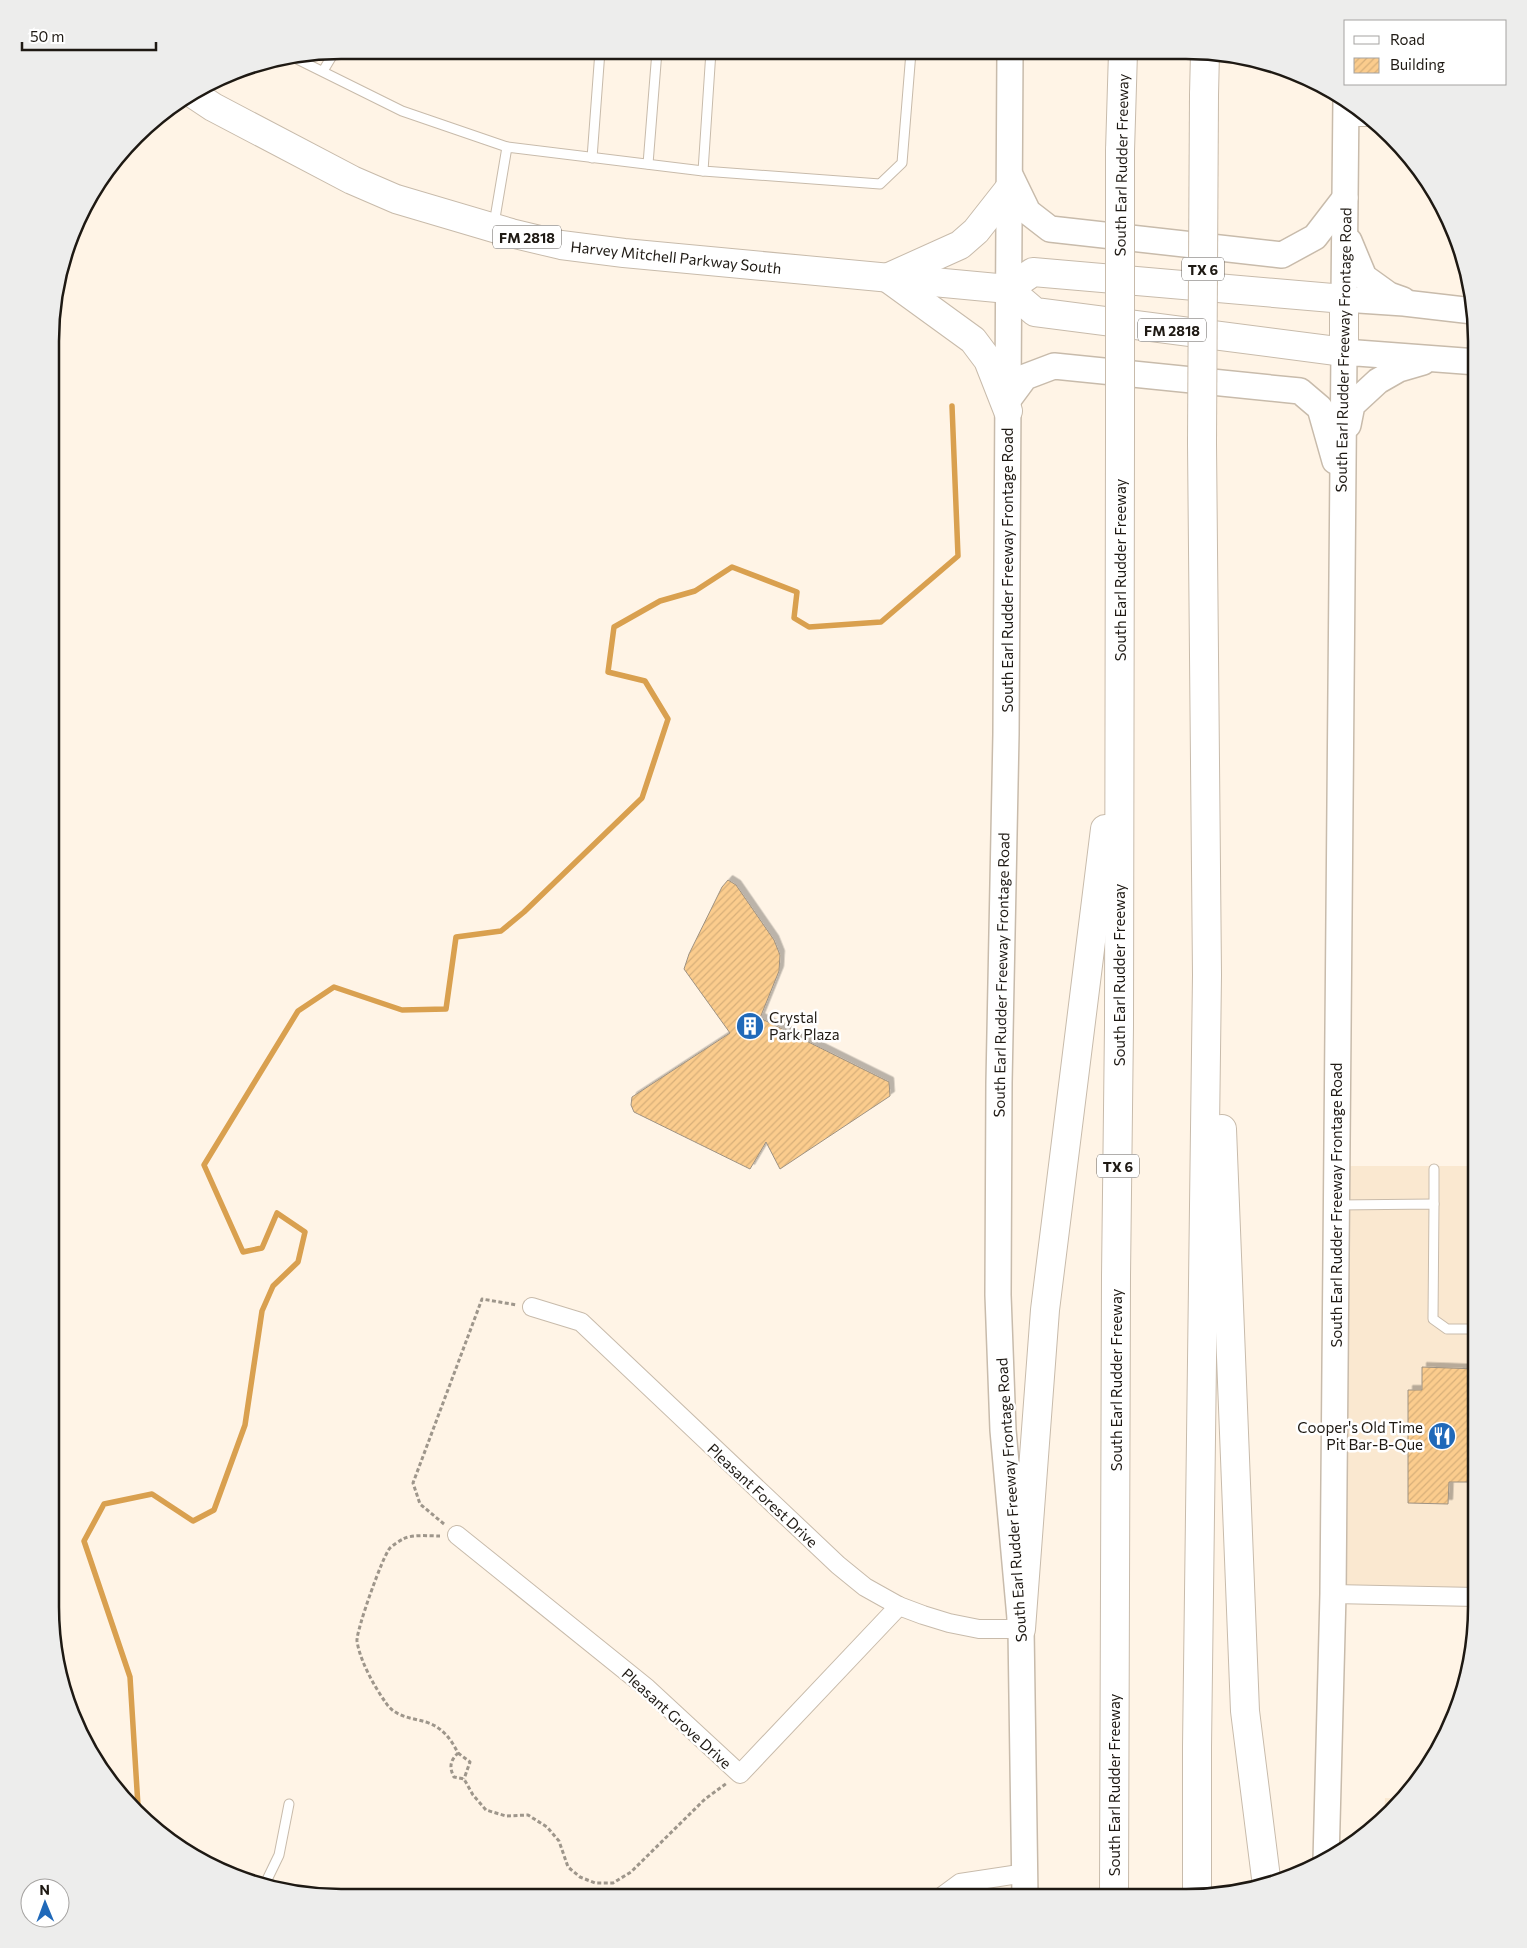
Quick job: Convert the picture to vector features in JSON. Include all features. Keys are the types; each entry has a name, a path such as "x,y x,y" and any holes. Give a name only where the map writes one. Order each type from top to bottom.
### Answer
{"main road":[{"name":"South Earl Rudder Freeway Frontage Road","path":"1010,59 1006,734 999,1073 998,1295 1003,1430 1021,1629 1025,1889"},
{"name":"South Earl Rudder Freeway","path":"1114,1889 1122,59"},
{"name":"TX 6","path":"1197,1889 1197,1747 1207,975 1202,443 1205,59"},
{"name":"Harvey Mitchell Parkway South","path":"199,98 213,107 352,180 396,199 561,245 624,253 1008,289"},
{"name":"South Earl Rudder Freeway Frontage Road","path":"1326,1851 1333,1594 1345,198 1354,114"},
{"path":"1008,405 988,360 973,340 888,278 960,245 976,231 1009,180 1028,212 1050,229 1282,255 1315,236 1345,198"},
{"path":"1345,232 1364,277 1389,295 1418,305"},
{"path":"1008,289 1033,272 1467,310"},
{"name":"FM 2818","path":"1008,289 1035,312 1344,352"},
{"path":"1344,352 1468,362"},
{"path":"1343,452 1352,405 1378,381 1399,369 1434,360"},
{"path":"1008,405 1025,377 1054,366 1300,391 1320,408 1342,482"},
{"path":"1021,1629 1045,1310 1120,711"},
{"path":"1207,975 1219,1048 1245,1710 1267,1877"}],"street":[{"name":"Pleasant Forest Drive","path":"532,1307 581,1322 838,1565 865,1587 899,1606 949,1624 979,1628 1021,1629"},
{"name":"Pleasant Grove Drive","path":"457,1535 647,1688 740,1774 899,1606"},
{"path":"1333,1594 1468,1597"},
{"path":"952,1889 960,1883 1025,1873"}],"lane":[{"path":"323,72 330,59"},
{"path":"592,158 599,59"},
{"path":"648,164 656,59"},
{"path":"703,171 710,59"},
{"path":"302,61 402,111 506,147 703,171 880,184 902,163 910,59"},
{"path":"493,227 506,147"},
{"path":"1434,1169 1433,1319 1447,1329 1468,1329"},
{"path":"1336,1205 1434,1204"},
{"path":"267,1880 279,1855 289,1804"}],"path":[{"path":"457,1535 420,1504 413,1483 482,1299 532,1307"},
{"path":"457,1535 404,1538 389,1548 360,1619 357,1640 369,1676 386,1704 396,1713 427,1722 441,1729 452,1740 458,1753 470,1762 464,1779 473,1795 486,1810 506,1816 528,1815 547,1827 559,1841 568,1867 580,1877 595,1883 613,1883 631,1872 705,1798 740,1774"},
{"path":"458,1753 453,1759 450,1769 454,1777 464,1779"}],"shaded area":[{"path":"1346,1166 1468,1166 1468,1590 1338,1588"},
{"path":"1385,1798 1393,1798 1386,1807 1385,1808"}],"building":[{"name":"Crystal Park Plaza","path":"728,880 736,885 774,940 780,955 779,971 760,1018 889,1082 890,1096 780,1169 766,1142 750,1169 634,1112 631,1105 632,1097 730,1033 684,969 689,954 722,887"},
{"name":"Cooper's Old Time Pit Bar-B-Que","path":"1422,1367 1468,1369 1468,1482 1449,1482 1448,1504 1408,1503 1408,1390 1422,1390"}],"waterway":[{"path":"138,1803 130,1677 84,1541 104,1504 152,1494 193,1521 214,1510 245,1425 262,1311 273,1286 298,1262 305,1232 277,1213 262,1248 243,1252 204,1165 298,1011 334,987 402,1010 446,1009 456,937 501,931 524,912 642,798 668,719 645,681 608,672 614,627 660,601 695,591 732,567 797,592 794,618 809,627 881,622 958,556 952,406"}],"place":[{"name":"Crystal Park Plaza","path":"750,1026"},
{"name":"Cooper's Old Time Pit Bar-B-Que","path":"1442,1436"}]}
